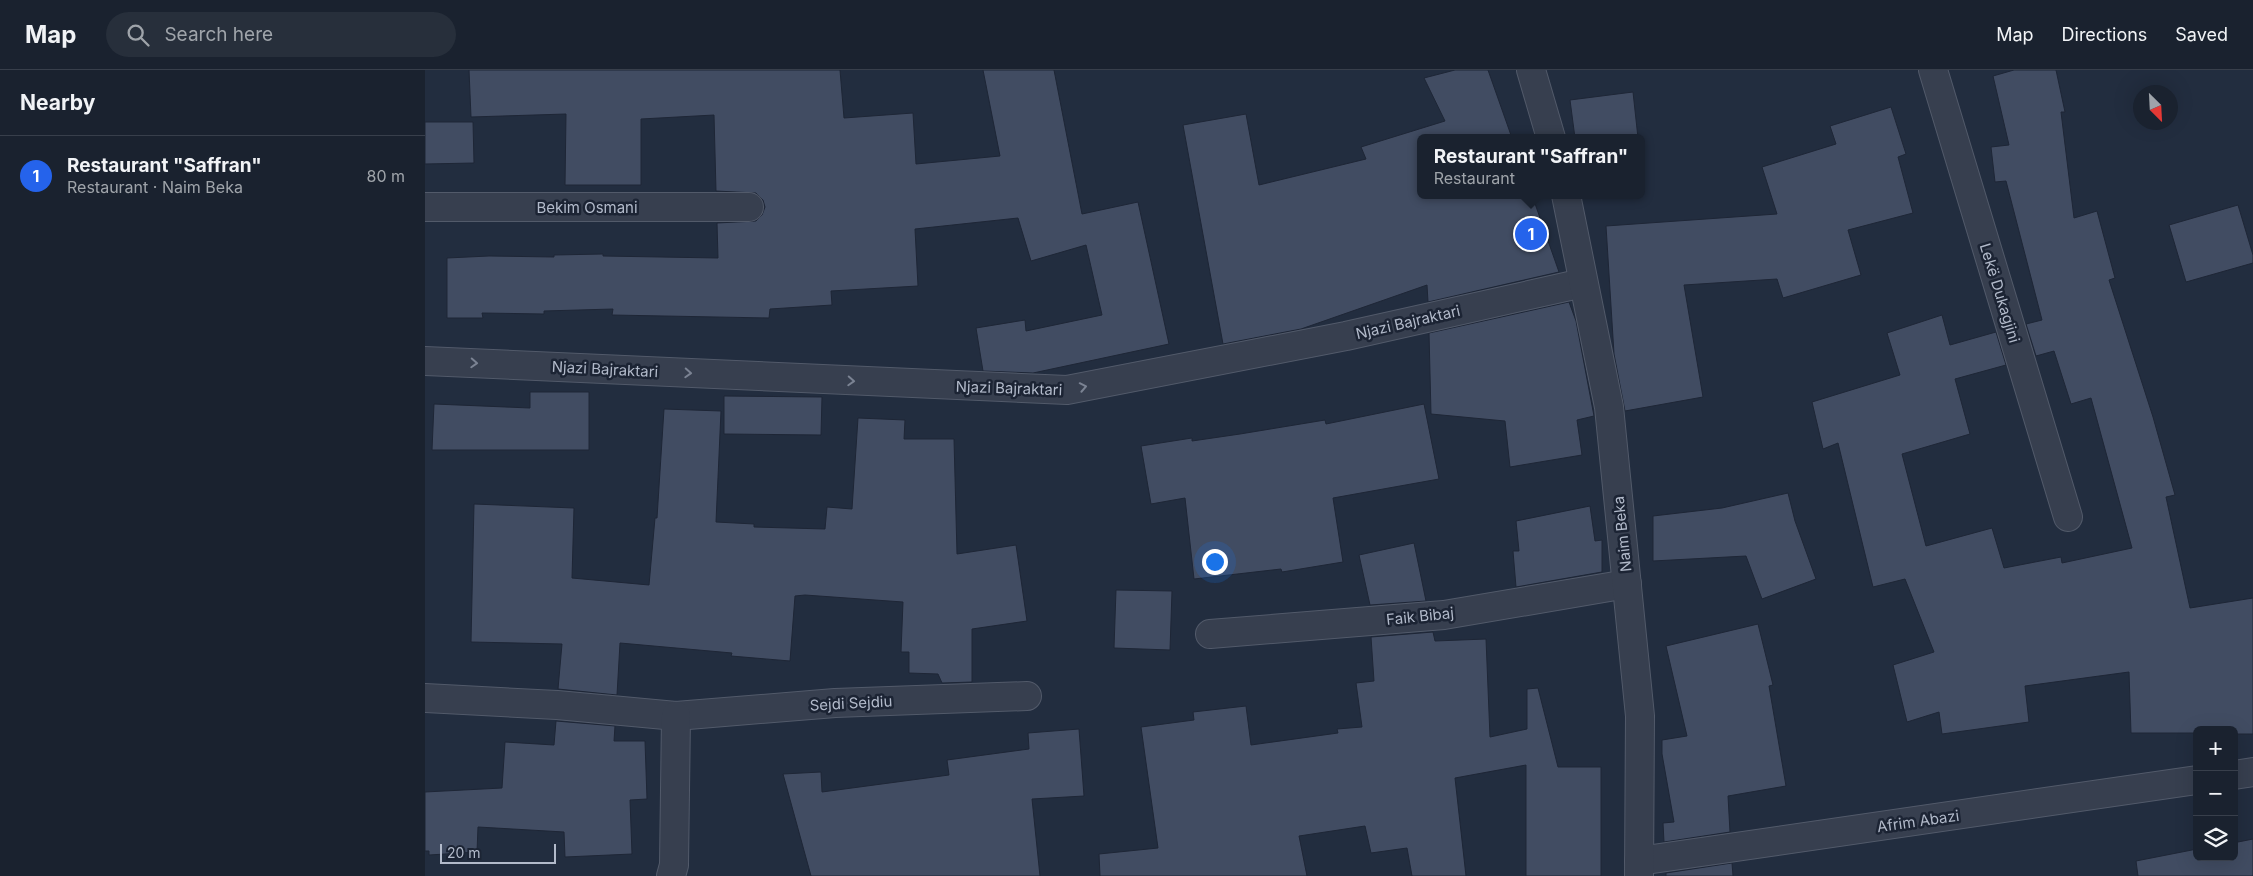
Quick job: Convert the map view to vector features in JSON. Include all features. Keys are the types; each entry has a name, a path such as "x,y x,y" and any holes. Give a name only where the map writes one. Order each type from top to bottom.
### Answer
{"street":[{"path":"1531,70 1550,134"},
{"name":"Lekë Dukagjini","path":"1933,70 2068,517"},
{"name":"Naim Beka","path":"1567,199 1609,407 1641,716 1639,869"},
{"name":"Bekim Osmani","path":"425,207 749,207"},
{"name":"Njazi Bajraktari","path":"425,361 1067,390 1346,336 1583,283"},
{"name":"Faik Bibaj","path":"1210,634 1444,615 1627,584"},
{"name":"Sejdi Sejdiu","path":"425,698 557,705 676,716 835,703 1027,696"},
{"path":"671,876 674,865 676,716"},
{"path":"2238,774 2253,772"},
{"name":"Afrim Abazi","path":"1639,869 2193,781"}],"building":[{"path":"469,70 840,70 844,118 913,113 916,164 1000,156 983,70 1054,70 1082,214 1138,202 1169,344 1033,373 983,371 976,328 1025,320 1026,331 1102,315 1086,245 1031,261 1018,218 915,229 918,286 831,291 832,305 770,309 769,318 612,315 613,309 544,311 544,314 482,313 483,318 447,318 447,258 489,256 554,257 554,255 603,254 603,256 718,258 717,223 756,221 762,215 765,207 763,200 756,193 716,191 714,115 641,119 641,185 565,185 566,114 471,117"},
{"path":"1455,70 1488,70 1511,134 1417,134 1417,199 1533,199 1559,272 1428,302 1427,285 1301,329 1223,344 1183,125 1246,114 1259,185 1366,159 1361,147 1445,121 1424,78"},
{"path":"2014,70 2056,70 2065,112 2061,112 2074,218 2097,211 2115,278 2109,280 2153,417 2175,495 2166,497 2190,608 2253,598 2253,734 2238,734 2238,726 2193,726 2193,733 2131,733 2129,672 2025,686 2029,722 1942,734 1939,712 1907,722 1893,665 1934,652 1905,579 1873,587 1838,443 1823,449 1812,402 1900,375 1887,333 1942,315 1950,345 1996,332 2006,365 1955,379 1970,434 1902,454 1926,546 1992,528 2004,568 2061,557 2062,563 2132,548 2091,398 2071,404 2054,351 2036,356 2026,324 2042,320 2006,181 1995,182 1991,147 2009,145 1993,76"},
{"path":"1633,92 1638,134 1574,134 1570,100"},
{"path":"1891,107 1906,154 1898,157 1913,213 1848,230 1861,275 1783,298 1777,279 1684,285 1703,397 1625,411 1614,354 1606,226 1777,214 1762,167 1836,144 1830,126"},
{"path":"425,122 473,122 474,163 425,164"},
{"path":"2238,205 2253,255 2253,263 2186,282 2169,225"},
{"path":"1569,302 1576,321 1594,416 1577,420 1582,455 1510,467 1505,421 1431,414 1429,333"},
{"path":"530,392 589,392 589,450 432,450 434,404 530,408"},
{"path":"724,396 822,397 821,435 724,434"},
{"path":"1424,404 1439,479 1333,498 1343,562 1282,572 1281,569 1194,579 1185,498 1151,504 1141,446 1192,438 1192,441 1325,420 1326,424"},
{"path":"664,409 721,411 716,522 754,524 754,527 825,529 827,507 852,509 858,418 905,420 904,439 954,439 957,554 1016,545 1027,621 972,629 972,682 942,683 938,674 909,673 909,652 901,652 903,602 805,595 795,596 790,661 731,656 732,653 620,643 617,695 558,689 562,644 471,642 474,504 574,508 572,578 649,585 655,518 657,518"},
{"path":"1788,493 1795,521 1816,579 1762,599 1746,556 1653,561 1653,516 1722,508"},
{"path":"1590,506 1595,541 1602,540 1602,572 1516,587 1513,551 1519,551 1516,521"},
{"path":"1414,543 1426,601 1370,605 1359,555"},
{"path":"1116,590 1172,591 1170,650 1114,648"},
{"path":"1758,624 1773,685 1769,686 1786,786 1728,796 1730,832 1664,842 1663,823 1674,822 1662,754 1662,740 1687,736 1666,646"},
{"path":"1433,632 1435,641 1486,639 1490,737 1527,729 1527,689 1538,688 1558,767 1601,767 1601,876 1526,876 1526,765 1455,778 1466,876 1412,876 1407,848 1371,853 1365,826 1299,836 1307,876 1100,876 1099,854 1158,848 1141,727 1194,720 1193,712 1246,706 1251,745 1338,733 1337,729 1362,727 1356,683 1374,681 1371,637"},
{"path":"556,721 615,726 614,741 645,741 647,799 630,800 632,854 565,857 564,832 478,827 477,852 429,855 429,851 425,851 425,792 502,788 505,742 554,745"},
{"path":"1079,729 1084,796 1032,799 1040,876 811,876 783,774 821,772 822,792 949,775 947,760 1029,749 1028,733"},
{"path":"2253,839 2253,876 2138,876 2136,861 2193,850 2193,861 2238,861 2238,842"},
{"path":"1732,863 1733,876 1666,876 1666,873"}],"place":[{"name":"Restaurant \"Saffran\"","path":"1531,234"}]}
